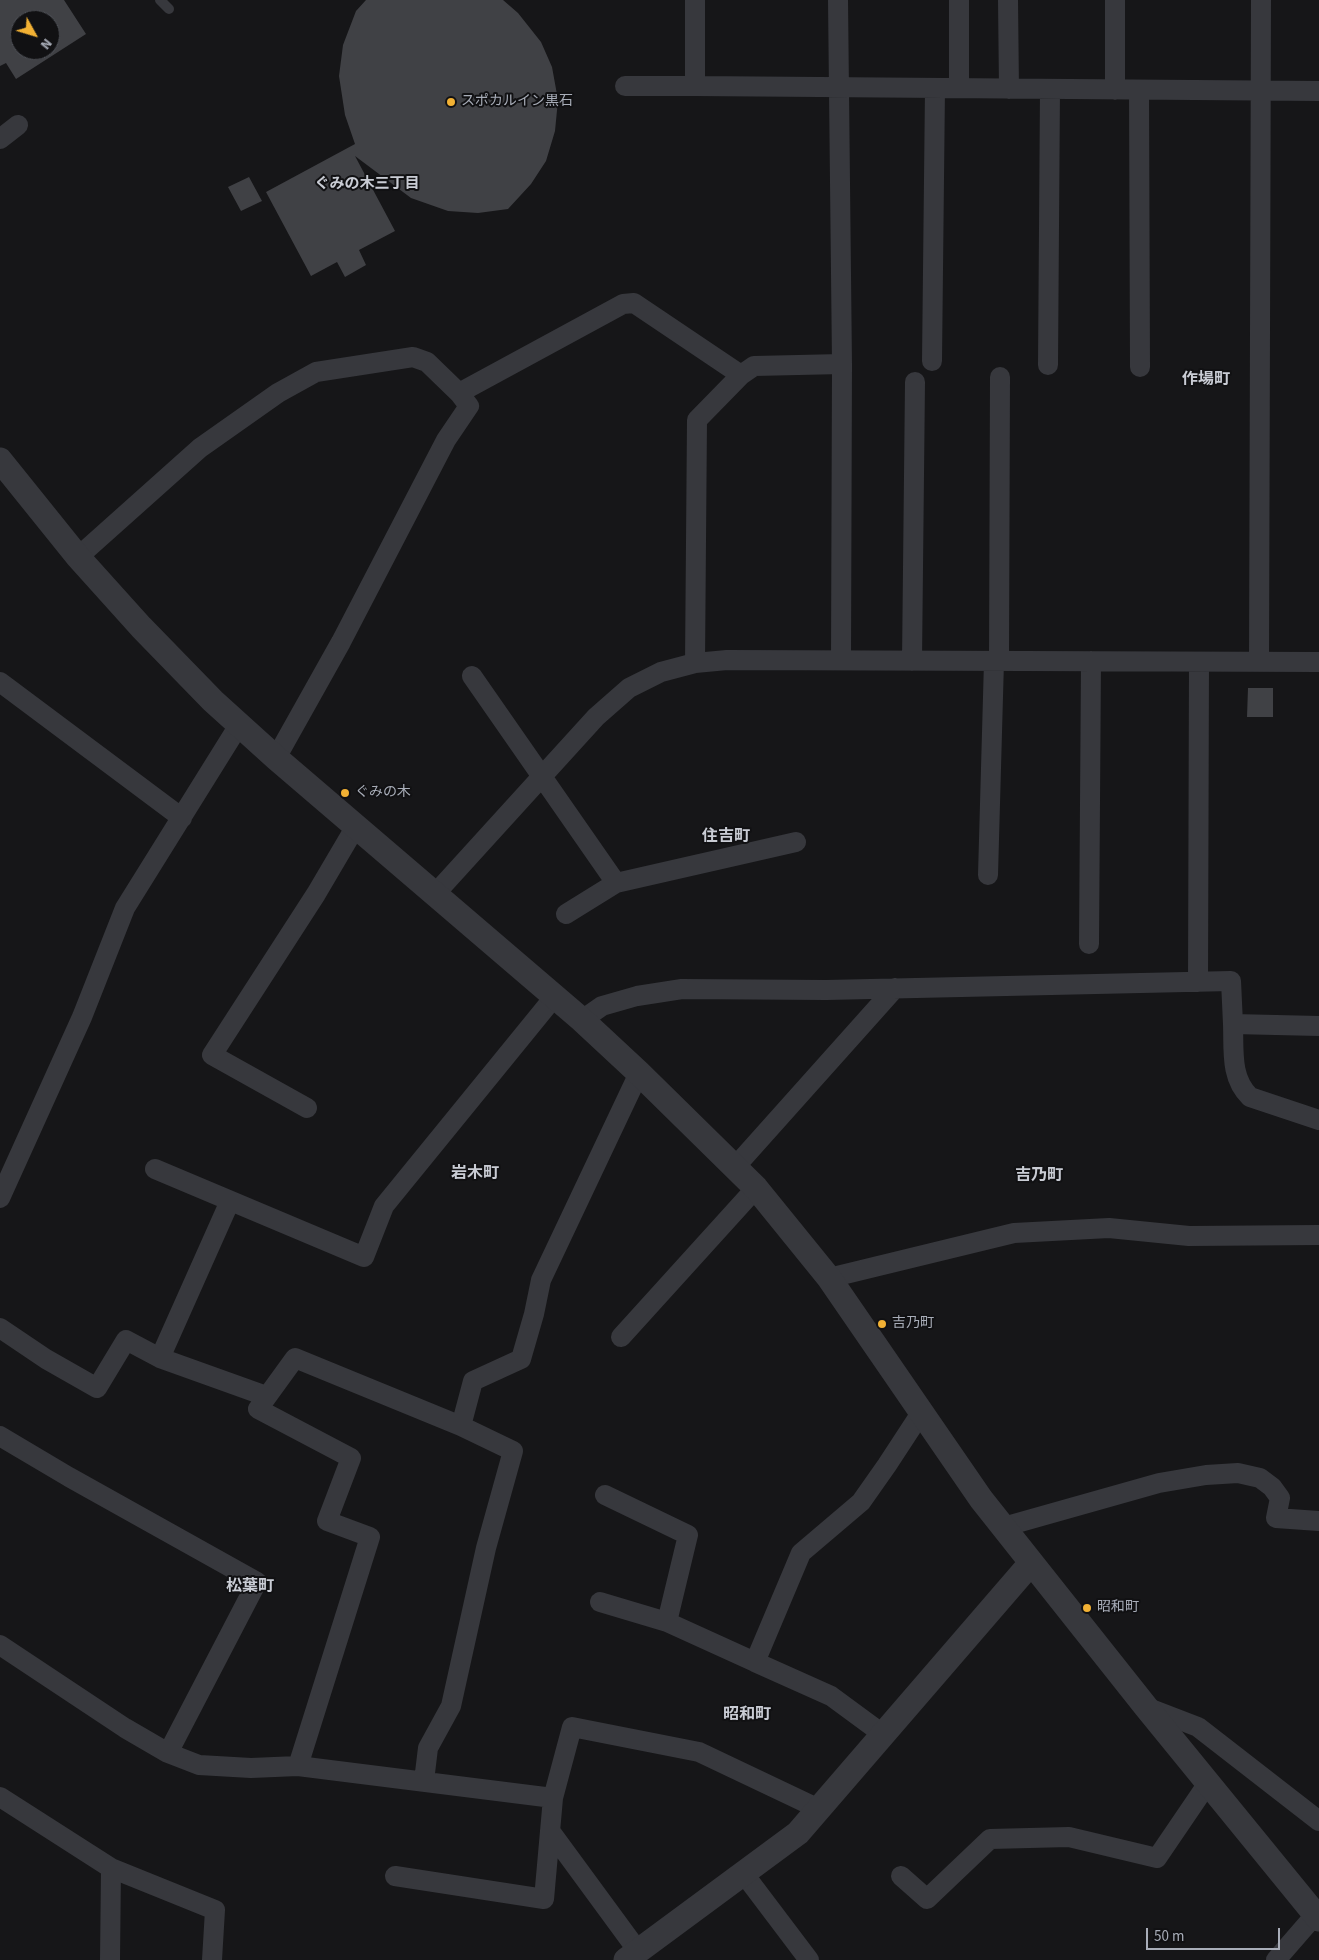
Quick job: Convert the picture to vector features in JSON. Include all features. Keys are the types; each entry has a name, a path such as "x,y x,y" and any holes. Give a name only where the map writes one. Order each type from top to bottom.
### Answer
{"street":[{"path":"695,86 696,0"},
{"path":"838,0 842,364 841,660"},
{"path":"959,0 959,88"},
{"path":"1008,0 1009,89"},
{"path":"1115,0 1115,90"},
{"path":"1259,662 1261,0"},
{"path":"625,86 1319,91"},
{"path":"932,361 934,88"},
{"path":"1048,365 1050,89"},
{"path":"1139,90 1140,366"},
{"path":"0,139 18,125"},
{"path":"459,393 623,304 634,303 741,376"},
{"path":"78,557 200,448 278,393 316,372 413,356 427,362 459,393 469,406 446,440 341,642 276,758"},
{"path":"695,663 696,420 741,376 754,366 842,364"},
{"path":"988,875 996,661 1000,377"},
{"path":"912,661 915,382"},
{"path":"0,460 78,557 141,627 213,701 276,758 582,1020 756,1188 829,1278 981,1499 1146,1707 1317,1917 1286,1947 1276,1960"},
{"path":"435,894 596,717 629,688 661,672 695,663 728,660 1319,662"},
{"path":"1089,944 1091,661"},
{"path":"1198,982 1200,662"},
{"path":"472,676 616,882"},
{"path":"0,682 182,818"},
{"path":"2,1189 82,1017 125,908 239,725"},
{"path":"307,1108 212,1055 316,894 356,826"},
{"path":"566,914 616,882 796,842"},
{"path":"582,1020 602,1006 637,996 682,989 826,990 1231,981 1236,1076 1242,1089 1250,1097 1319,1120"},
{"path":"735,1167 895,988"},
{"path":"155,1169 364,1257 384,1206 554,996"},
{"path":"1233,1024 1319,1026"},
{"path":"461,1426 473,1381 521,1359 534,1314 541,1280 639,1073"},
{"path":"621,1337 756,1188"},
{"path":"160,1358 230,1200"},
{"path":"829,1278 1014,1233 1109,1228 1189,1236 1319,1235"},
{"path":"0,1328 46,1359 97,1388 126,1340 160,1358 266,1396"},
{"path":"298,1766 370,1537 327,1521 351,1458 258,1409 295,1358 461,1426 513,1450 486,1548 451,1706 428,1748 424,1782"},
{"path":"755,1662 800,1552 860,1502 888,1466 921,1413"},
{"path":"0,1436 257,1582 168,1753"},
{"path":"1003,1527 1159,1483 1238,1473 1260,1478 1272,1487 1280,1498 1276,1518 1319,1521"},
{"path":"604,1495 688,1535 667,1622"},
{"path":"550,1831 632,1956 798,1833 1031,1563"},
{"path":"600,1602 667,1622 831,1696 884,1735"},
{"path":"0,1645 125,1728 168,1753 199,1765 251,1768 298,1766 553,1798"},
{"path":"1146,1707 1198,1727 1319,1821"},
{"path":"395,1876 544,1899 553,1798 572,1727 699,1752 819,1809"},
{"path":"901,1876 927,1898 990,1840 1069,1837 1157,1858 1208,1783"},
{"path":"0,1798 111,1868 215,1910 212,1960"},
{"path":"110,1960 111,1868"},
{"path":"744,1874 808,1960"}],"lane":[{"path":"160,0 169,9"}],"building":[{"path":"0,0 64,0 86,34 60,51 60,10 10,10 10,60 46,60 16,79 6,63 0,66"},
{"path":"366,0 503,0 518,13 541,42 552,67 558,100 555,131 546,161 531,184 508,209 478,213 448,211 411,198 355,156 395,231 359,250 366,265 345,277 337,262 311,276 266,192 355,144 345,115 339,76 343,45 356,11"},
{"path":"249,177 262,201 241,211 228,187"},
{"path":"1248,688 1273,688 1273,717 1247,717"}],"place":[{"name":"スポカルイン黒石","path":"451,102"},
{"name":"ぐみの木","path":"345,793"},
{"name":"吉乃町","path":"882,1324"},
{"name":"昭和町","path":"1087,1608"}],"district":[{"name":"ぐみの木三丁目","path":"367,185"},
{"name":"作場町","path":"1206,380"},
{"name":"住吉町","path":"726,837"},
{"name":"岩木町","path":"475,1174"},
{"name":"吉乃町","path":"1039,1176"},
{"name":"松葉町","path":"250,1587"},
{"name":"昭和町","path":"747,1715"}]}
